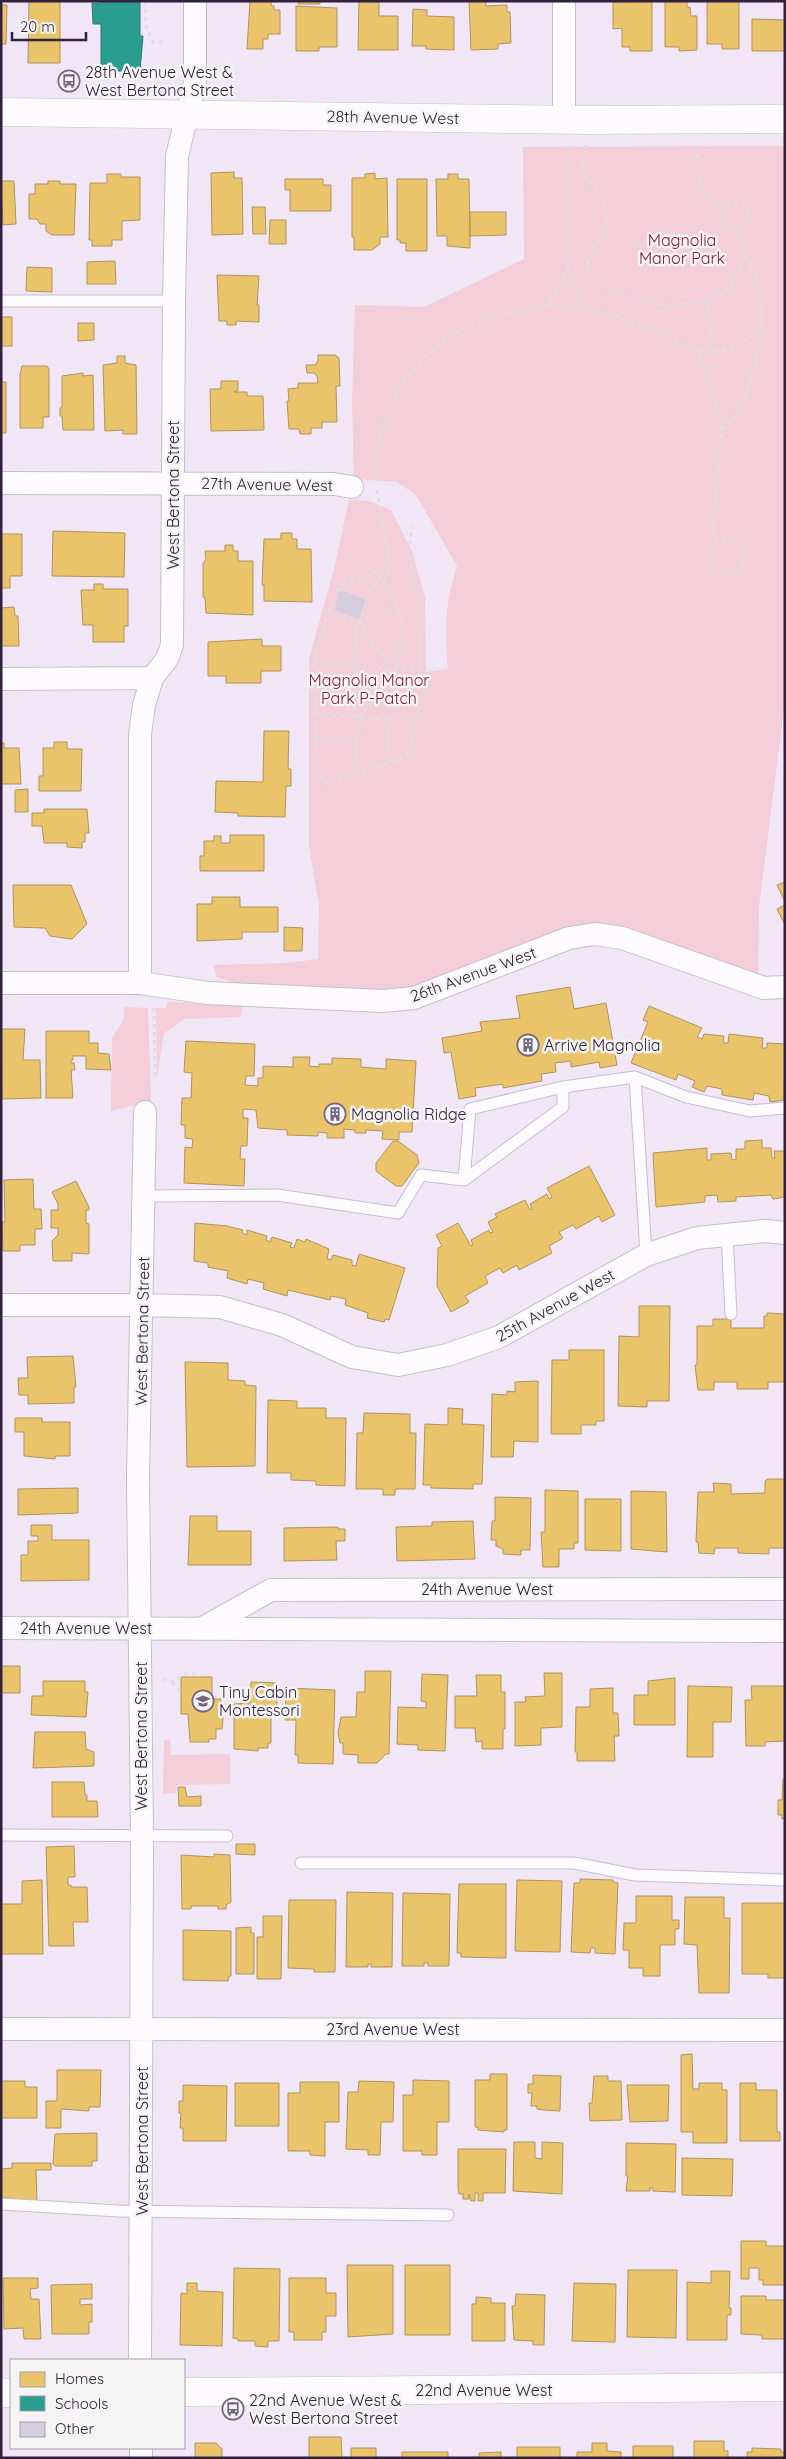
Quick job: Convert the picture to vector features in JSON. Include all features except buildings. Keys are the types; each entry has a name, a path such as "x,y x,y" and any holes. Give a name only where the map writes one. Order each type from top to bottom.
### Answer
{"street":[{"name":"West Bertona Street","path":"140,983 140,734 144,705 152,678 167,659 172,645 174,301 177,156 189,114 195,82 195,1"},
{"path":"564,1 566,131"},
{"name":"28th Avenue West","path":"1,112 189,114 566,131 785,119"},
{"name":"27th Avenue West","path":"1,483 334,484 352,487"},
{"path":"1,679 152,678"},
{"name":"26th Avenue West","path":"1,983 140,983 208,993 382,1001 414,998 569,938 595,934 622,938 764,988 785,987"},
{"name":"West Bertona Street","path":"140,2359 142,1836 138,1477 145,1112"},
{"name":"25th Avenue West","path":"1,1305 142,1305 220,1308 282,1325 352,1357 398,1365 447,1355 499,1337 646,1255 697,1238 765,1231 785,1233"},
{"name":"24th Avenue West","path":"200,1630 271,1590 785,1589"},
{"name":"24th Avenue West","path":"1,1628 785,1631"},
{"name":"23rd Avenue West","path":"1,2029 785,2030"},
{"name":"22nd Avenue West","path":"185,2392 785,2387"}],"lane":[{"path":"1,301 174,301"},
{"path":"636,1077 646,1255"},
{"path":"464,1180 470,1109 563,1087 636,1077 686,1097 750,1111 785,1108"},
{"path":"144,1196 277,1195 398,1213 421,1175 464,1180 563,1106 563,1087"},
{"path":"727,1235 731,1314"},
{"path":"1,1836 227,1836"},
{"path":"301,1864 574,1863 636,1875 785,1880"},
{"path":"1,2204 142,2210 448,2215"}],"path":[{"path":"145,1 146,26 149,34 153,42 164,42"},
{"path":"566,131 568,270 583,309"},
{"path":"588,142 585,147 581,172 606,208 604,229 589,254 587,269 599,286 636,300 691,304 710,299 724,292 740,272 745,253"},
{"path":"697,142 699,179 705,196 727,222 738,227 744,238 745,253 760,296 761,325 749,385 732,421 722,430"},
{"path":"723,215 728,202 737,200 745,204 750,215 746,223 738,227"},
{"path":"548,305 568,270"},
{"path":"710,299 708,307 713,353"},
{"path":"384,582 390,563 377,491 377,455 392,400 424,355 458,333 492,318 548,305 616,315 676,340 698,352 713,353 731,350 748,341 761,325"},
{"path":"698,352 710,381 722,430 713,527 715,542 709,554 713,568 726,574 741,568 745,556 743,548 738,542 723,538 715,542"},
{"path":"316,715 386,719 393,717 402,621 401,615 384,582 374,572 342,586 328,613 316,649 315,661 316,742 322,782 325,784 407,757 424,690 420,670 418,595 409,552 412,527"},
{"path":"359,772 357,739 360,734 353,690 356,628 372,586 381,577"},
{"path":"359,622 396,605"},
{"path":"328,613 359,622 386,662 384,690 358,717"},
{"path":"315,661 385,669 420,670"},
{"path":"316,688 384,690 394,699"},
{"path":"386,719 390,762"},
{"path":"316,742 357,739"},
{"path":"154,1004 155,1080"},
{"path":"172,1682 183,1674 199,1674"},
{"path":"161,1678 172,1682 180,1693"}],"green space":[{"path":"785,146 785,701 759,906 758,977 622,946 570,945 396,1001 270,994 217,977 213,965 287,963 318,959 319,905 309,847 309,659 334,569 349,500 369,501 391,510 412,551 425,597 426,672 448,669 446,617 457,566 416,495 397,482 354,479 352,401 355,305 424,307 524,259 523,147"},
{"path":"167,1002 243,1004 241,1017 185,1019 164,1033 157,1077 156,1008 166,1008"},
{"path":"124,1007 148,1008 151,1101 111,1111 112,1038 124,1019"},
{"path":"170,1739 171,1755 230,1754 230,1784 177,1785 176,1793 163,1794 164,1740"}],"place":[{"name":"28th Avenue West & West Bertona Street","path":"69,81"},
{"name":"Arrive Magnolia","path":"528,1045"},
{"name":"Magnolia Ridge","path":"335,1114"},
{"name":"Tiny Cabin Montessori","path":"203,1701"},
{"name":"22nd Avenue West & West Bertona Street","path":"233,2409"}],"park label":[{"name":"Magnolia Manor Park","path":"682,249"},
{"name":"Magnolia Manor Park P-Patch","path":"369,689"}]}
